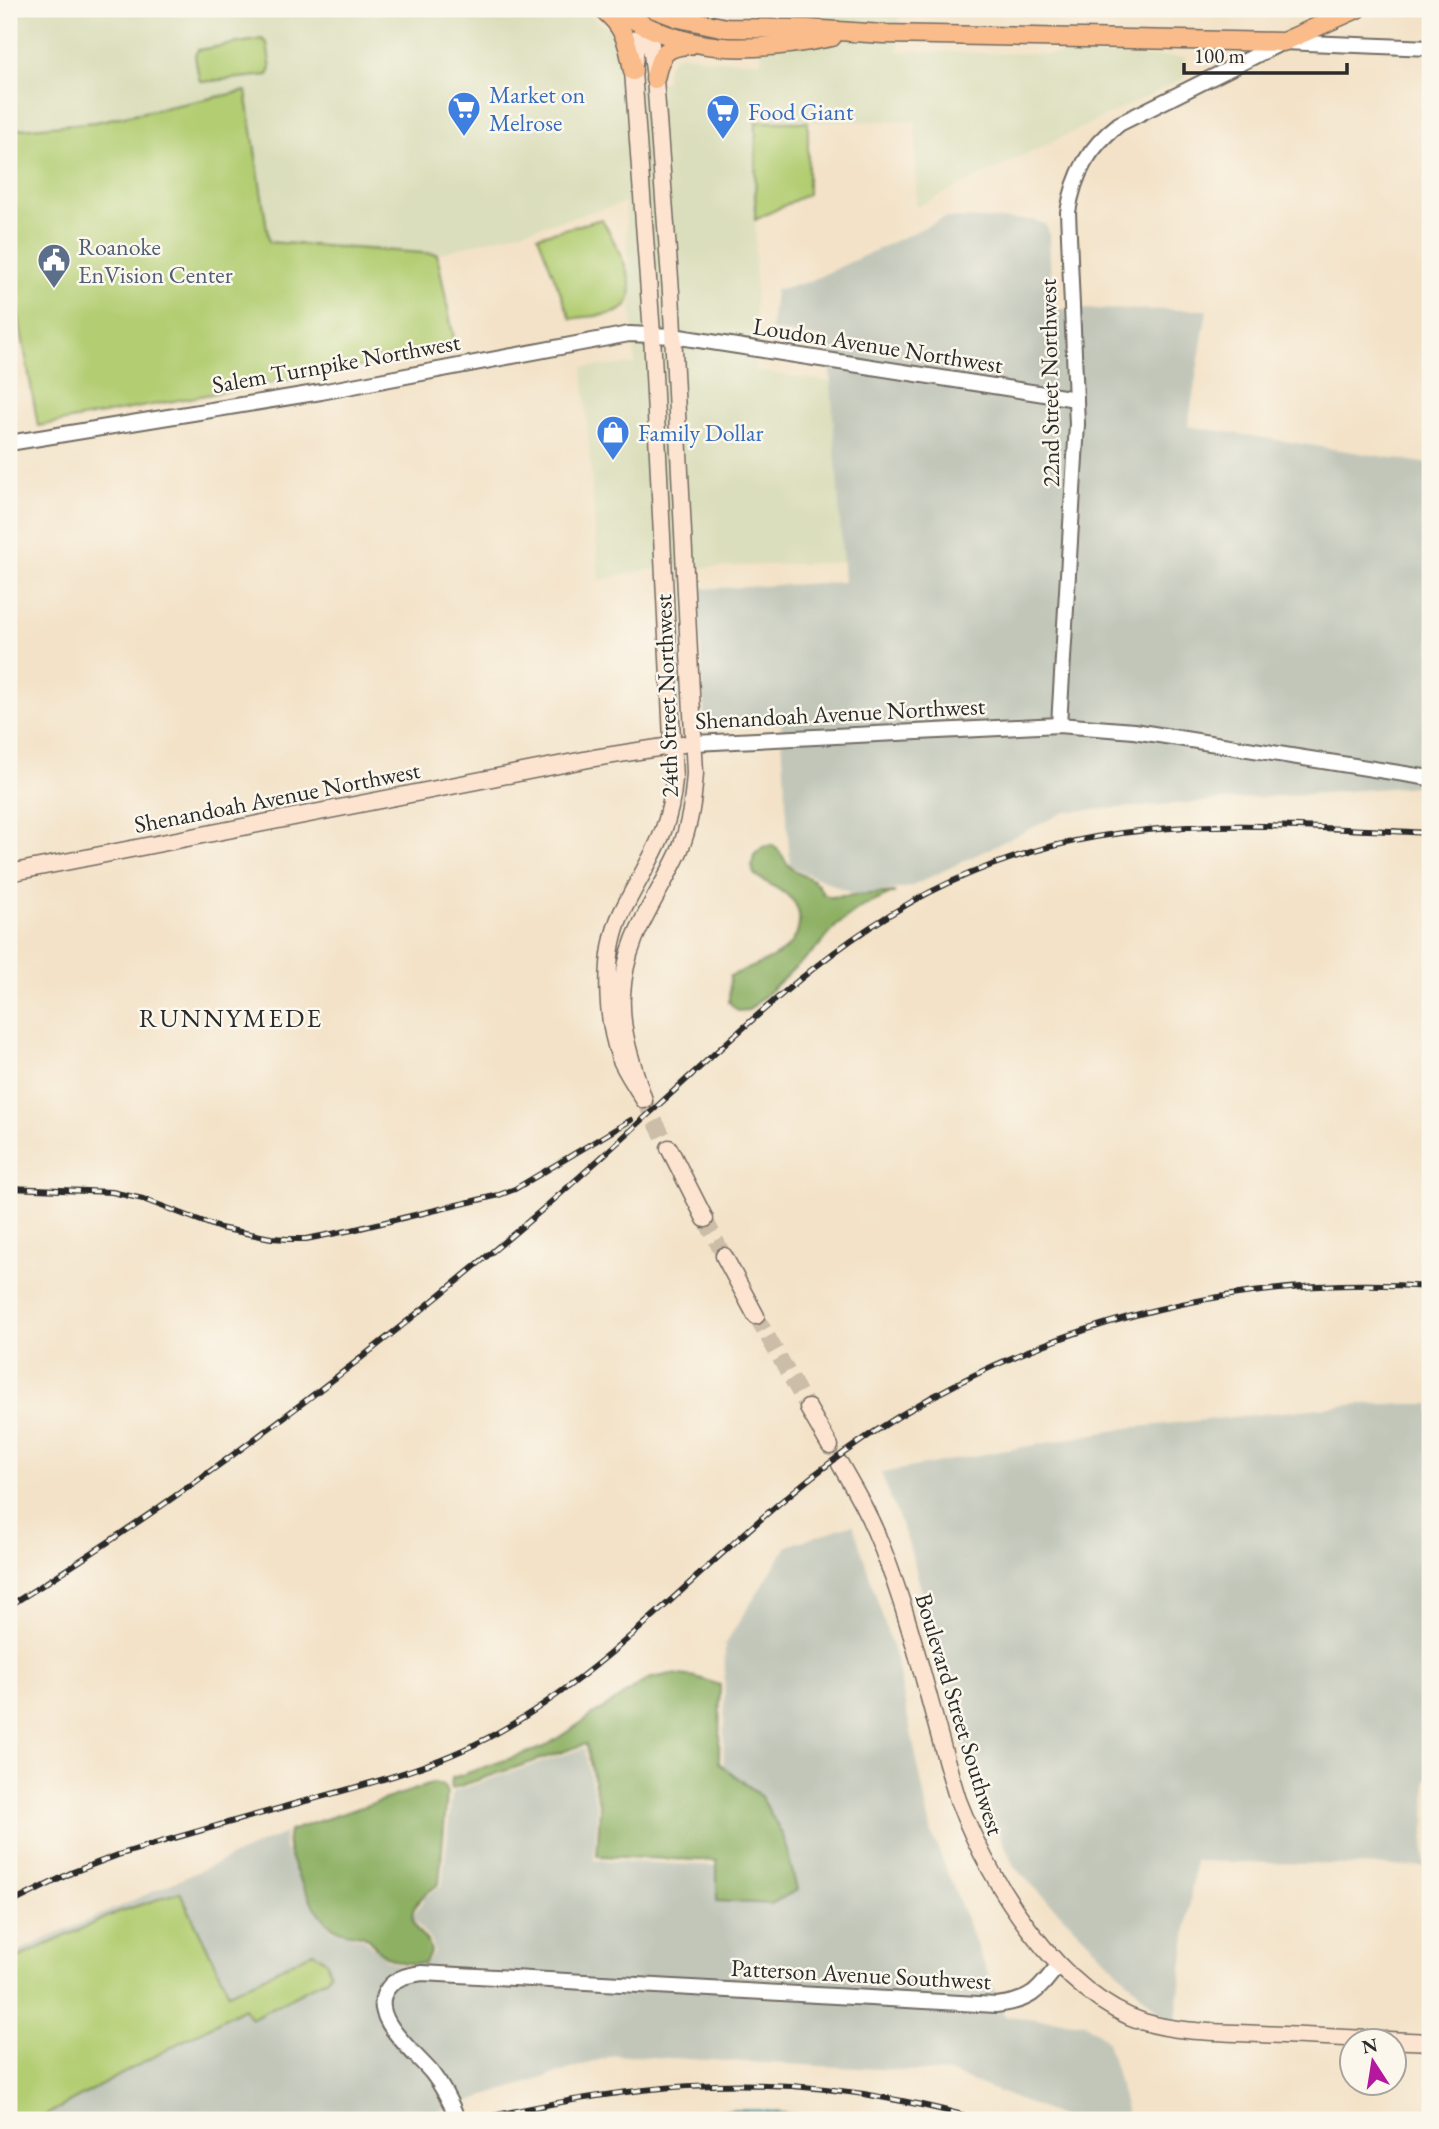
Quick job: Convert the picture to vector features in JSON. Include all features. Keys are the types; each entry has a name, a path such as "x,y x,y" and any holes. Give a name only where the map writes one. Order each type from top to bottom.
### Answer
{"main road":[{"path":"602,9 617,21 624,33 633,71"},
{"path":"615,9 649,28 698,45"},
{"path":"641,9 649,28"},
{"path":"655,9 704,25 726,28 1283,41 1357,9"},
{"path":"649,28 670,24 704,34 732,37 740,37 752,28"},
{"name":"24th Street Northwest","path":"649,28 673,336 695,774 689,825 668,875 637,932 623,982 626,1044 644,1100 621,1060 613,1030 609,983 611,949 620,915 654,855 669,818 674,779 652,334 633,71 637,39 649,28"},
{"path":"655,79 663,54 679,46 764,48 856,33"},
{"name":"Shenandoah Avenue Northwest","path":"9,873 581,761 694,743"},
{"path":"669,1149 705,1219"},
{"path":"724,1256 757,1316"},
{"path":"808,1408 830,1446"},
{"name":"Boulevard Street Southwest","path":"840,1464 865,1508 898,1591 957,1800 970,1832 982,1858 1010,1902 1059,1964"},
{"path":"1059,1964 1098,1998 1121,2013 1145,2022 1216,2032 1430,2042"}],"street":[{"path":"1283,41 1430,48"},
{"name":"22nd Street Northwest","path":"1059,725 1077,424 1068,212 1072,192 1084,160 1106,134 1140,113 1283,41"},
{"name":"Salem Turnpike Northwest","path":"9,443 321,392 621,335 673,336"},
{"name":"Loudon Avenue Northwest","path":"673,336 1076,399"},
{"name":"Shenandoah Avenue Northwest","path":"694,743 1059,725 1134,731 1430,778"},
{"name":"Patterson Avenue Southwest","path":"458,2120 436,2079 388,2022 383,2004 386,1990 400,1978 422,1973 996,2005 1018,2002 1036,1992 1059,1964"}],"shaded area":[{"path":"9,9 581,9 611,31 619,45 624,84 666,82 666,69 672,59 682,54 713,60 761,61 761,9 899,9 898,51 1185,57 1185,78 916,207 916,121 756,123 755,371 831,382 843,562 645,570 599,580 583,367 635,364 625,203 437,254 269,242 246,91 95,122 9,130"},
{"path":"944,218 1033,220 1045,224 1049,232 1052,309 1207,310 1188,426 1430,464 1430,785 1065,812 910,887 856,895 790,866 781,723 721,726 709,722 704,714 698,589 844,582 828,339 771,330 775,290 808,282"},
{"path":"1359,1404 1430,1404 1430,1778 1426,1779 1424,1867 1195,1861 1175,2028 1015,1868 969,1767 909,1545 881,1473 1128,1428"},
{"path":"853,1524 896,1659 932,1834 1005,2016 1085,2023 1107,2041 1129,2120 1070,2120 951,2073 615,2055 416,2120 9,2120 9,1955 285,1833 284,1846 304,1892 332,1930 364,1939 387,1960 415,1967 427,1963 434,1952 432,1942 412,1918 425,1897 442,1885 452,1792 584,1748 597,1809 594,1860 722,1866 725,1644 787,1546"}],"green space":[{"path":"262,39 267,43 271,69 268,75 202,82 199,79 195,55 198,50"},
{"path":"246,91 269,242 437,254 456,349 38,426 9,262 9,130 95,122"},
{"path":"756,122 808,122 808,194 755,220"},
{"path":"602,219 625,265 631,292 628,302 616,312 571,319 538,236"},
{"path":"772,845 790,867 815,882 823,894 830,897 895,892 860,908 836,926 820,945 749,1010 738,1011 729,1002 730,976 783,951 791,943 799,923 798,909 794,902 754,874 754,855 763,847"},
{"path":"671,1674 696,1677 720,1685 719,1763 761,1796 784,1838 797,1890 771,1904 717,1901 717,1861 597,1856 600,1808 586,1744 451,1789 452,1778 544,1747 648,1679"},
{"path":"434,1783 444,1786 447,1794 439,1884 418,1902 413,1914 416,1928 427,1941 431,1951 425,1963 412,1964 384,1955 364,1936 340,1931 326,1921 299,1879 290,1856 288,1835 289,1831"},
{"path":"180,1892 229,1993 314,1952 326,1961 330,1973 326,1979 251,2019 244,2008 37,2120 9,2120 9,1962 118,1912"}],"water":[{"path":"726,2110 757,2110 834,2120 650,2120"}],"tunnel":[{"path":"644,1100 669,1148"},
{"path":"705,1219 724,1256"},
{"path":"756,1316 808,1408"}],"railway":[{"path":"9,1606 148,1515 284,1418 350,1367 543,1209 781,995 851,940 926,894 1012,858 1064,843 1116,834 1220,826 1430,833"},
{"path":"9,1188 112,1192 143,1199 220,1228 271,1238 306,1239 499,1195 515,1189 631,1120"},
{"path":"9,1904 73,1872 118,1855 382,1780 435,1762 509,1726 582,1676 782,1501 853,1447 927,1400 1005,1361 1085,1330 1169,1307 1254,1292 1341,1285 1430,1287"},
{"path":"475,2120 583,2098 688,2086 740,2084 847,2092 921,2105 979,2120"}],"place":[{"name":"Market on Melrose","path":"464,138"},
{"name":"Food Giant","path":"723,141"},
{"name":"Roanoke EnVision Center","path":"54,290"},
{"name":"Family Dollar","path":"613,462"}],"district":[{"name":"RUNNYMEDE","path":"231,1018"}]}
